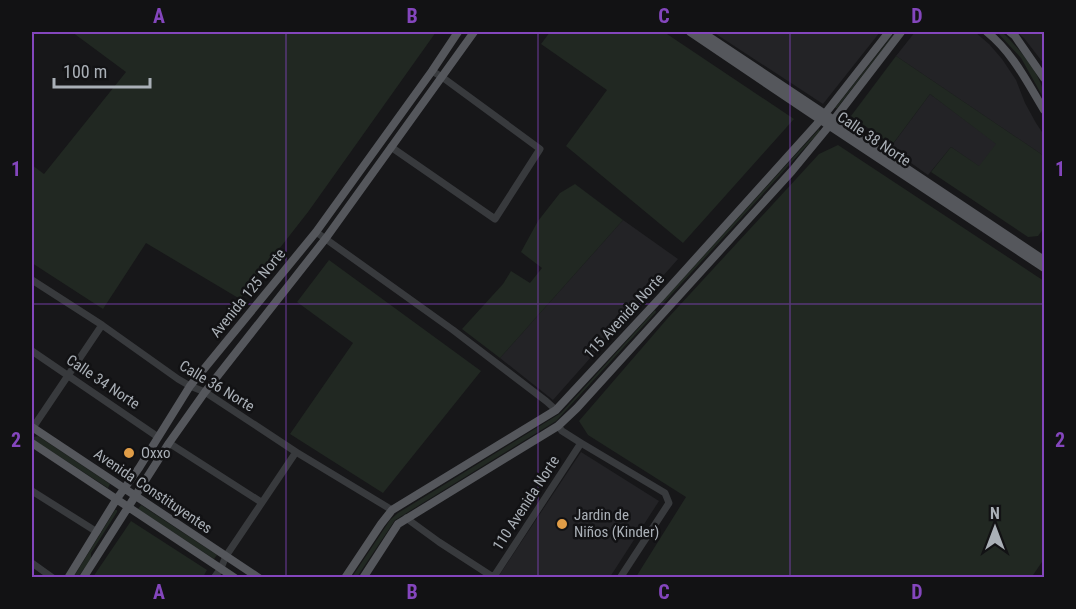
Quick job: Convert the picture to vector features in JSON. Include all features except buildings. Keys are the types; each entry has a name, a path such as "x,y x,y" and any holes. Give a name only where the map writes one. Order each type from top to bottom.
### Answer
{"main road":[{"name":"Avenida 125 Norte","path":"68,578 190,386 316,232 458,32"},
{"name":"Avenida 125 Norte","path":"83,578 169,442 326,238 474,32"},
{"name":"Calle 38 Norte","path":"690,32 832,122 1043,262"},
{"name":"Calle 38 Norte","path":"702,32 823,117"},
{"name":"115 Avenida Norte","path":"345,578 392,510 556,410 823,117 889,32"},
{"name":"115 Avenida Norte","path":"363,578 398,524 558,426 577,408 792,171 901,32"},
{"path":"987,32 1022,70 1044,110"},
{"path":"1010,32 1044,78"},
{"path":"654,304 663,312"},
{"name":"Avenida Constituyentes","path":"32,428 259,578"},
{"name":"Avenida Constituyentes","path":"32,443 235,578"}],"street":[{"path":"391,147 495,219 540,149 432,71"},
{"path":"316,232 453,330 556,410"},
{"name":"Calle 36 Norte","path":"32,280 190,386 206,392 296,452 392,510"},
{"path":"32,428 102,325"},
{"name":"Calle 34 Norte","path":"32,351 159,436"},
{"path":"558,426 581,443 665,493 669,503 620,578"},
{"path":"169,442 261,502"},
{"name":"110 Avenida Norte","path":"493,577 581,443"},
{"path":"214,578 261,502 296,452"},
{"path":"32,491 97,532"},
{"path":"406,518 493,577"},
{"path":"32,563 53,578"}],"shaded area":[{"path":"72,32 436,32 308,212 240,299 146,243 103,309 32,263 32,165 44,174 126,72"},
{"path":"550,32 664,32 794,119 683,243 566,146 607,90 541,44"},
{"path":"713,32 880,32 823,104"},
{"path":"895,32 837,108 835,108"},
{"path":"915,32 975,32 989,44 1016,80 1025,103 1044,135 1044,156 896,56"},
{"path":"997,32 1002,32 1029,63 1040,82 1044,99 1021,58"},
{"path":"1017,32 1044,32 1044,64 1024,38"},
{"path":"896,56 1044,156 1044,228 1038,236 1028,237 931,172 951,147 979,166 996,144 930,94 892,145 851,116"},
{"path":"930,94 997,144 980,167 951,147 928,175 890,148"},
{"path":"819,129 820,131 661,306 660,304"},
{"path":"838,145 1044,281 1044,559 1031,578 636,577 686,497 588,435 579,421 667,319 819,154"},
{"path":"575,184 623,220 500,358 462,329 503,284 511,271 530,283 542,268 521,252 538,221 560,193"},
{"path":"623,220 678,259 553,400 500,358"},
{"path":"329,260 481,371 383,493 290,434 353,343 297,302"},
{"path":"655,310 656,312 556,421 395,520 357,577 352,577 390,520 561,413"},
{"path":"38,436 110,484 108,488 34,440 34,437"},
{"path":"581,452 659,501 610,577 498,577"},
{"path":"141,505 217,555 214,559 138,509"},
{"path":"115,510 117,512 91,553 91,559 78,577 73,578"},
{"path":"131,521 207,570 203,577 93,577"}],"place":[{"name":"Oxxo","path":"129,453"},
{"name":"Jardin de Niños (Kinder)","path":"562,524"}]}
